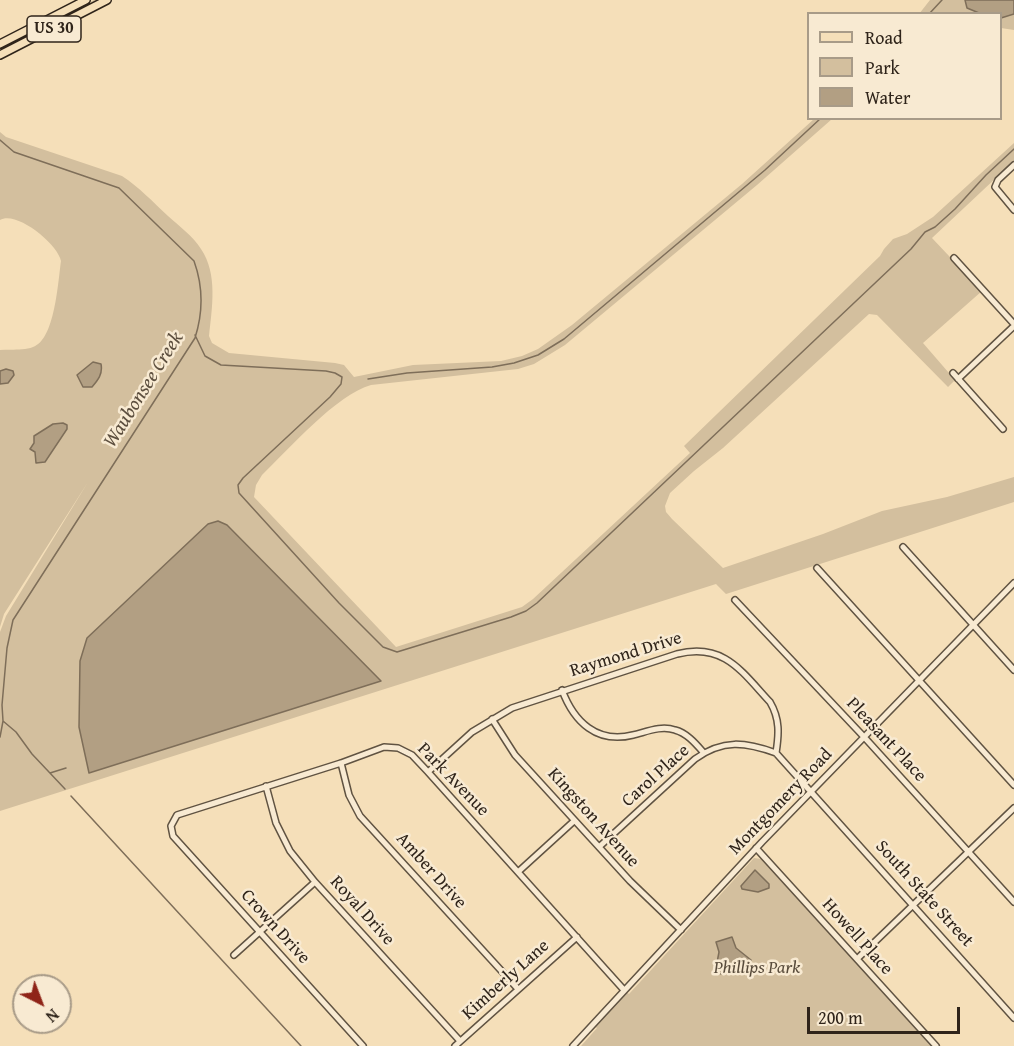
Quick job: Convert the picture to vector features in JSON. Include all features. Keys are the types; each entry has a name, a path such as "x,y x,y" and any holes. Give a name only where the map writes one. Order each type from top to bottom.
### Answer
{"main road":[{"name":"US 30","path":"0,44 86,0"},
{"name":"US 30","path":"0,55 107,0"}],"street":[{"path":"1014,165 998,180 995,187 1014,210"},
{"path":"954,258 1014,325 958,379"},
{"path":"953,373 1003,429"},
{"path":"903,547 1014,670"},
{"path":"817,568 1014,785"},
{"name":"Montgomery Road","path":"573,1046 756,848 1014,583"},
{"name":"Pleasant Place","path":"735,600 865,738 1014,902"},
{"name":"Raymond Drive","path":"428,772 472,732 492,718 526,702 677,654 700,650 728,659 770,702 779,727 776,753"},
{"path":"561,690 578,720 602,736 621,737 668,728 688,737 704,753"},
{"name":"Kingston Avenue","path":"492,718 515,754 574,821 630,882 681,930"},
{"name":"Carol Place","path":"599,848 704,753 721,746 740,744 776,753"},
{"name":"Park Avenue","path":"171,826 177,815 384,747 398,748 412,755 428,772 624,990"},
{"path":"776,753 811,792"},
{"name":"Amber Drive","path":"341,763 349,795 360,816 518,989"},
{"name":"Royal Drive","path":"266,786 276,823 290,851 458,1044"},
{"name":"South State Street","path":"811,792 1014,1018"},
{"path":"856,959 1014,808"},
{"path":"518,872 574,821"},
{"name":"Crown Drive","path":"171,826 173,836 363,1046"},
{"name":"Howell Place","path":"756,848 936,1046"},
{"path":"234,955 315,882"},
{"name":"Kimberly Lane","path":"458,1044 577,937"}],"green space":[{"path":"94,0 100,0 0,51 0,48"},
{"path":"930,0 1014,0 1014,30 1002,28 1002,12 921,12"},
{"path":"813,120 831,120 757,185 565,345 534,364 518,369 371,385 358,390 343,399 314,424 262,475 256,485 254,497 396,647 522,607 690,453 684,446 880,256 893,239 907,234 933,217 1014,143 1014,161 932,238 982,291 923,343 955,380 948,387 877,315 869,314 723,448 670,493 665,506 666,512 672,519 723,568 882,511 947,497 1014,477 1014,502 726,594 716,584 0,811 0,632 6,616 88,482 4,614 0,627 0,350 33,347 46,334 57,296 61,261 52,246 35,230 16,220 7,218 0,220 0,132 6,137 122,176 190,235 201,249 210,269 212,291 209,336 212,343 229,353 344,365 354,377 413,365 501,361 538,349 572,325 742,184"},
{"name":"Phillips Park","path":"754,858 761,859 934,1046 581,1046 597,1028 594,1026 624,990 629,994"}],"water":[{"path":"965,0 1014,0 1014,14 1002,18 1002,12 977,12 967,8"},
{"path":"93,362 101,364 100,377 92,387 83,387 77,375"},
{"path":"6,369 13,371 14,375 8,383 0,384 0,371"},
{"path":"53,424 67,425 67,429 45,462 36,463 35,452 30,449 34,443 34,436"},
{"path":"218,521 227,525 381,681 89,773 79,727 80,661 87,638 208,524"},
{"path":"755,870 769,884 769,888 758,892 742,889 741,886"},
{"path":"732,937 736,948 751,960 734,972 715,973 719,952 716,942"}],"waterway":[{"path":"931,12 942,0"},
{"path":"368,379 407,373 492,367 538,355 564,339 765,170 819,120"},
{"name":"Waubonsee Creek","path":"0,140 14,152 119,188 194,261 201,300 195,338 13,620 7,648 0,737"},
{"path":"195,335 205,356 221,365 326,371 342,377 341,384 330,397 243,478 238,485 239,493 339,603 383,647 397,652 511,617 526,611 537,603 911,249 925,232 935,227 955,209 1014,149"},
{"path":"3,721 16,732 32,754 65,789"},
{"path":"50,773 66,768"},
{"path":"71,796 301,1046"}]}
